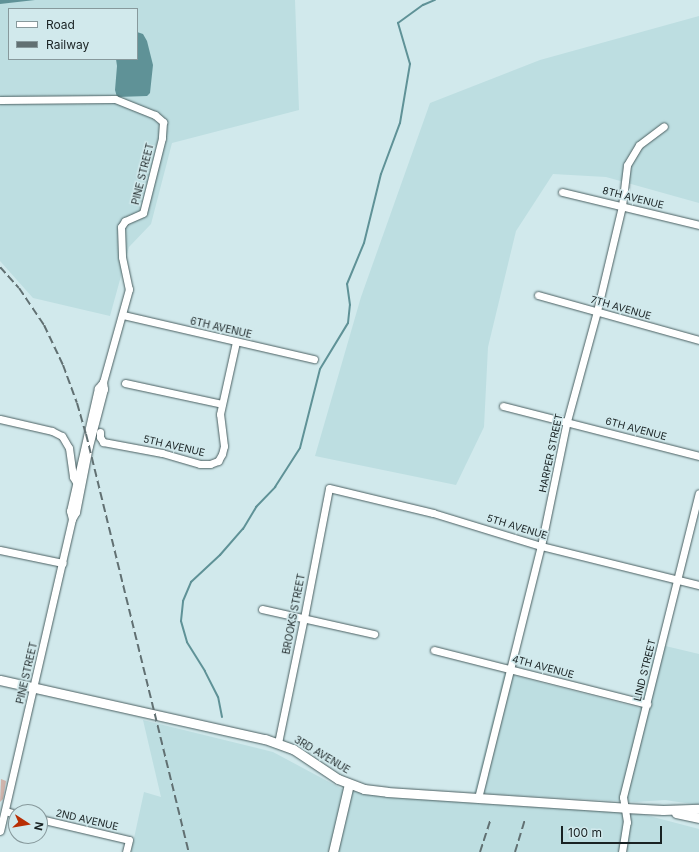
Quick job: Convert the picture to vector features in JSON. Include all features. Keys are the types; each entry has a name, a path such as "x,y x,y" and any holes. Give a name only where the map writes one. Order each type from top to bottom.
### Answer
{"street":[{"name":"PINE STREET","path":"0,100 115,99 155,115 163,122 162,138 143,213 125,221 121,227 122,258 129,289 123,315 103,382 98,388 70,511 72,519"},
{"name":"HARPER STREET","path":"478,798 541,546 567,421 597,311 622,206 627,165 638,145 664,126"},
{"name":"8TH AVENUE","path":"562,192 699,225"},
{"name":"7TH AVENUE","path":"538,295 699,340"},
{"name":"6TH AVENUE","path":"123,315 314,359"},
{"name":"5TH AVENUE","path":"100,432 100,437 103,442 162,453 200,464 210,464 218,461 224,446 220,414 236,342"},
{"name":"PINE STREET","path":"0,831 72,519 76,512 89,446 104,389 103,382"},
{"path":"125,383 222,404"},
{"name":"6TH AVENUE","path":"503,406 567,421 699,456"},
{"path":"0,419 52,431 62,436 68,448 73,478 76,482"},
{"name":"5TH AVENUE","path":"329,488 433,513 541,546 699,585"},
{"name":"BROOKS STREET","path":"278,743 329,488"},
{"name":"LIND STREET","path":"622,852 627,822 623,797 699,493"},
{"path":"0,550 63,563"},
{"path":"262,609 374,634"},
{"name":"4TH AVENUE","path":"434,650 510,668 647,704"},
{"name":"3RD AVENUE","path":"0,680 278,743 293,749 349,784 364,789 388,792 625,808 663,810 699,808"},
{"path":"332,852 349,784"},
{"name":"3RD AVENUE","path":"663,810 699,818"},
{"name":"2ND AVENUE","path":"48,821 129,840 126,852"}],"shaded area":[{"path":"0,0 295,0 299,110 172,143 151,224 129,247 110,316 33,298 0,261"},
{"path":"0,0 35,0 0,4"},
{"path":"699,16 699,203 606,177 553,174 516,231 488,347 484,427 456,485 315,456 361,297 430,103 540,60"},
{"path":"138,32 143,34 147,41 153,65 150,93 147,96 117,97 115,90 116,60 138,60"},
{"path":"657,644 699,654 699,805 665,800 635,802 474,793 504,673 640,708"},
{"path":"143,720 273,752 344,790 472,803 638,813 699,829 699,852 131,852 144,792 161,797"},
{"path":"1,779 6,781 3,799 0,802"}],"waterway":[{"path":"222,717 218,697 205,671 187,642 181,621 183,601 191,582 220,555 243,529 256,507 275,487 300,448 320,369 348,323 350,305 347,284 364,243 381,174 400,123 410,64 398,23 423,5 435,0"}],"railway":[{"path":"0,267 19,288 44,325 63,365 77,403 86,434 189,852"},
{"path":"515,852 525,820"},
{"path":"480,852 490,821"}]}
